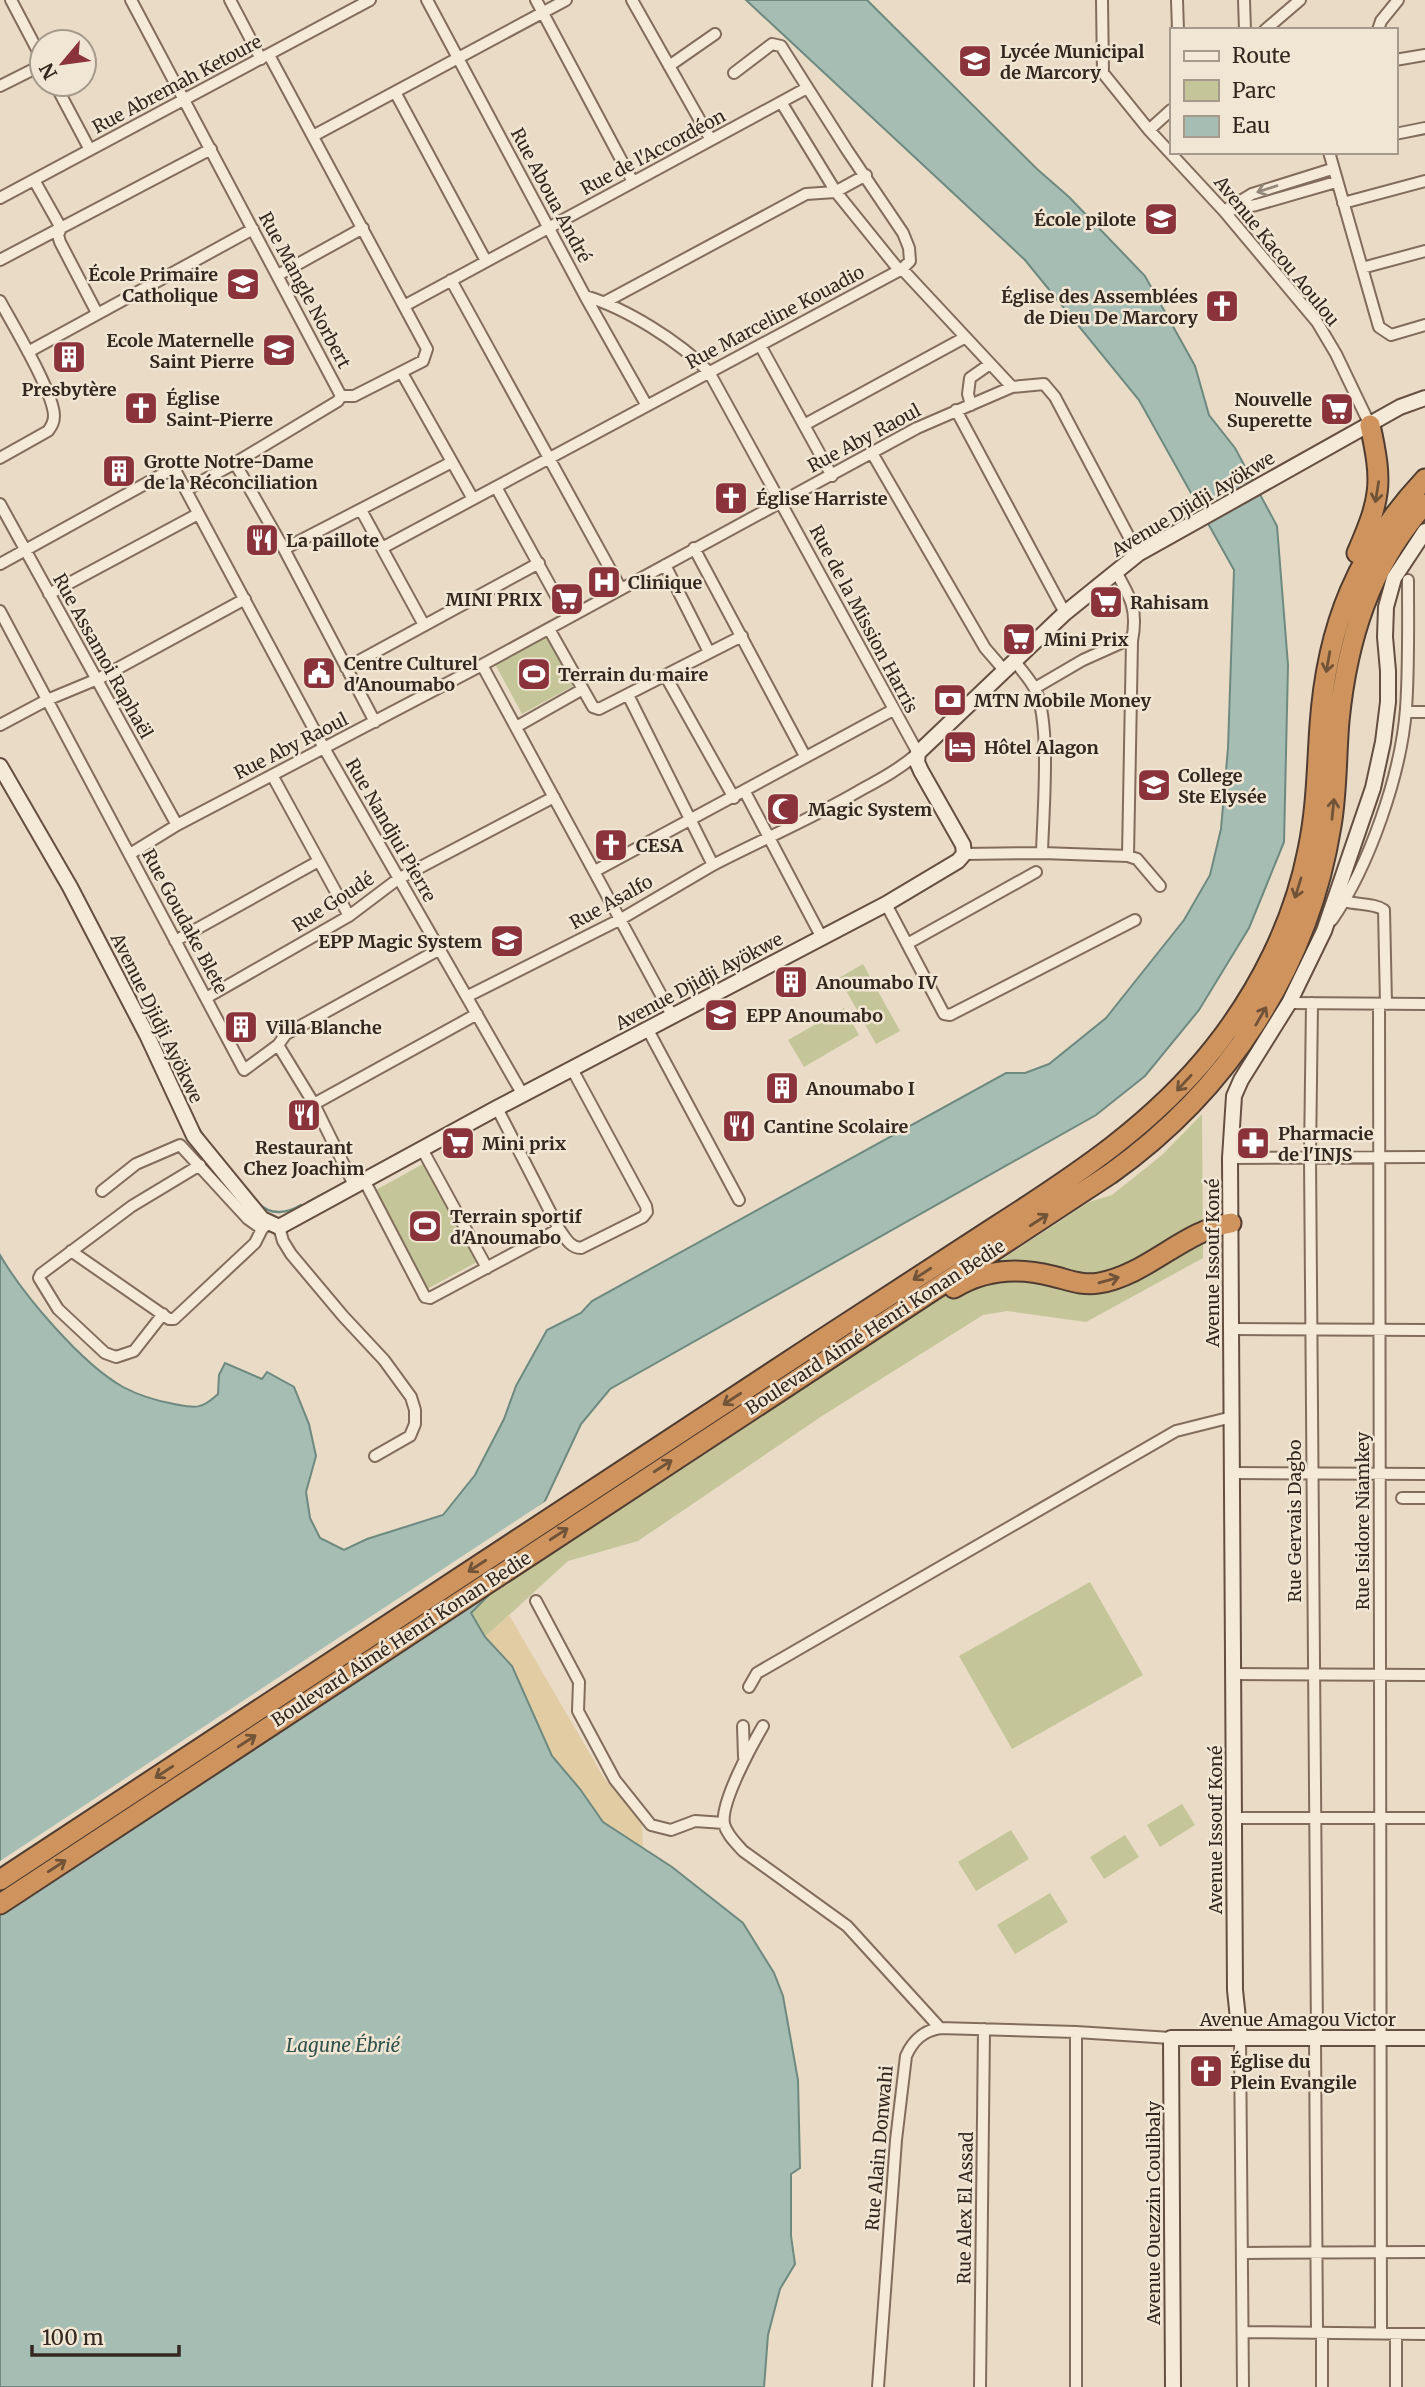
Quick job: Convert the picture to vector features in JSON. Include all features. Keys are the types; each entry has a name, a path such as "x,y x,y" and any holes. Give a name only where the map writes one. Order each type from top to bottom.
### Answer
{"highway":[{"path":"1347,597 1346,578 1369,526 1380,483 1378,458 1370,425"},
{"name":"Boulevard Aimé Henri Konan Bedie","path":"0,1904 1080,1172 1153,1114 1212,1051 1259,981 1288,917 1299,886 1313,822 1325,679 1338,621 1356,575 1376,540 1425,479"},
{"name":"Boulevard Aimé Henri Konan Bedie","path":"0,1880 601,1496 859,1337 1134,1157 1173,1123 1228,1064 1260,1020 1305,924 1325,860 1337,778 1343,681 1355,627 1372,582 1401,533 1425,504"},
{"path":"859,1337 941,1296 970,1278 985,1273 1018,1270 1078,1284 1104,1282 1120,1277 1208,1229 1231,1223"}],"street":[{"path":"10,0 28,33"},
{"name":"Rue Mangle Norbert","path":"131,0 341,396 354,396 422,361 427,349 313,136 230,0"},
{"name":"Rue Abremah Ketoure","path":"0,198 370,0"},
{"name":"Rue Aboua André","path":"426,0 647,406"},
{"path":"536,0 633,182"},
{"path":"313,136 566,0"},
{"path":"632,0 711,140"},
{"name":"Avenue Kacou Aoulou","path":"1102,0 1103,73 1170,153"},
{"path":"1177,0 1178,28"},
{"path":"1244,0 1245,28"},
{"path":"1267,28 1300,0"},
{"path":"1379,28 1398,0"},
{"path":"669,66 715,34"},
{"path":"734,73 772,44 781,46 903,233 909,248 910,261 900,269"},
{"path":"1397,60 1425,55"},
{"path":"0,86 28,72"},
{"name":"Rue de l'Accordéon","path":"404,306 807,88"},
{"path":"395,92 486,261"},
{"path":"62,98 90,150"},
{"path":"781,102 836,192 900,269 1012,387"},
{"path":"1149,130 1170,111"},
{"path":"1397,134 1425,128"},
{"path":"0,260 211,149"},
{"name":"Avenue Kacou Aoulou","path":"1171,154 1224,211 1317,322 1336,354 1370,425"},
{"path":"1329,154 1379,327 1391,335 1425,325"},
{"path":"1224,211 1252,194 1332,169"},
{"path":"605,302 806,194 836,192 866,176"},
{"path":"34,180 61,228"},
{"path":"1343,203 1425,181"},
{"path":"1224,211 1256,205 1336,182"},
{"path":"61,228 58,235 60,242 97,313"},
{"path":"278,275 363,228"},
{"path":"27,352 253,229"},
{"path":"1362,268 1425,251"},
{"name":"Rue Marceline Kouadio","path":"382,548 900,269"},
{"path":"451,281 621,589"},
{"name":"Rue de la Mission Harris","path":"585,296 605,302 680,346 709,372 918,753"},
{"path":"0,301 27,352 54,415 53,425 48,431 0,458"},
{"path":"804,425 964,338"},
{"path":"760,345 832,476"},
{"path":"971,405 968,394 970,378 990,364"},
{"path":"402,373 473,499"},
{"name":"Rue Aby Raoul","path":"130,854 177,825 482,666 872,453 956,410 1012,387 1044,384 1055,397 1138,554"},
{"path":"186,490 338,401 341,396"},
{"name":"Avenue Djidji Ayökwe","path":"918,753 1065,613 1138,554 1400,407 1425,398"},
{"path":"956,410 1065,613"},
{"path":"872,453 985,648 1035,688 1042,730 1042,853"},
{"path":"284,549 452,462"},
{"path":"235,463 284,549 375,722"},
{"name":"Rue Nandjui Pierre","path":"25,551 174,468 324,748 523,1095"},
{"path":"496,487 568,618"},
{"name":"Rue Assamoi Raphaël","path":"0,504 177,825"},
{"path":"361,510 424,625"},
{"path":"49,594 198,514"},
{"name":"Avenue Issouf Koné","path":"1240,2038 1235,1990 1230,1158 1234,1096 1241,1080 1289,1003 1324,931 1373,788 1388,702 1386,607 1394,578 1425,531"},
{"path":"694,548 806,757"},
{"path":"0,565 25,551"},
{"path":"346,668 538,563"},
{"path":"665,565 709,652"},
{"path":"1116,572 1130,596 1135,617 1132,638 1128,856"},
{"path":"1324,931 1344,901 1371,848 1386,803 1406,712 1408,580"},
{"path":"0,725 47,700 95,680 245,599"},
{"name":"Rue Goudake Blete","path":"0,611 244,1070 278,1045"},
{"path":"549,629 595,709 628,695 742,636"},
{"path":"1035,688 1083,660 1132,638"},
{"path":"482,666 673,1017"},
{"path":"664,675 734,798"},
{"path":"516,727 583,689"},
{"path":"628,695 713,865"},
{"path":"595,871 893,710"},
{"path":"1406,712 1425,712"},
{"path":"918,753 921,771 963,845 964,854 1128,856 1137,859 1160,886"},
{"name":"Rue Asalfo","path":"468,996 621,919 768,836 817,815 902,767 918,753"},
{"name":"Avenue Djidji Ayökwe","path":"0,765 70,887 141,1023 194,1136 270,1227 359,1183 886,904 958,861 964,854"},
{"path":"272,775 317,862 349,916"},
{"path":"745,792 822,938"},
{"name":"Rue Goudé","path":"206,998 349,916 398,879 554,797"},
{"path":"176,941 317,862"},
{"path":"907,944 1036,872"},
{"name":"Rue Isidore Niamkey","path":"1344,901 1355,905 1378,906 1384,910 1379,1157 1381,2333"},
{"path":"886,904 944,1014 950,1015 1135,920"},
{"path":"440,949 286,1034 278,1045 425,1297 435,1297 559,1229"},
{"path":"1289,1003 1425,1004"},
{"name":"Rue Gervais Dagbo","path":"1312,1003 1310,1157 1316,1818 1316,2253 1322,2387"},
{"path":"314,1104 477,1014"},
{"path":"648,1030 739,1200"},
{"path":"497,1108 559,1229 570,1244 581,1248 648,1212 572,1069"},
{"path":"102,1191 136,1164 176,1145 183,1145 248,1219 270,1227 343,1316 384,1360 411,1397 415,1424 410,1436 375,1455"},
{"path":"422,1149 487,1268"},
{"path":"1230,1158 1425,1157"},
{"path":"163,1314 134,1351 116,1357 105,1353 58,1309 39,1278 132,1206 200,1165"},
{"path":"71,1251 174,1320 270,1227"},
{"path":"1231,1329 1425,1330"},
{"path":"749,1687 757,1673 1176,1431 1232,1416"},
{"path":"1232,1473 1425,1474"},
{"path":"1402,1498 1425,1498"},
{"path":"536,1601 579,1682 578,1711 615,1780 651,1825 671,1830 695,1821 724,1824"},
{"path":"1233,1674 1425,1675"},
{"path":"743,1726 744,1760"},
{"path":"763,1726 744,1760 724,1814 724,1824 730,1836 743,1851 847,1926 940,2028 1167,2038"},
{"path":"1234,1818 1425,1818"},
{"name":"Rue Alain Donwahi","path":"878,2387 896,2140 906,2056 911,2043 924,2033 940,2028"},
{"name":"Rue Alex El Assad","path":"980,2387 984,2029"},
{"path":"1076,2032 1076,2387"},
{"name":"Avenue Amagou Victor","path":"1167,2038 1425,2038"},
{"name":"Avenue Ouezzin Coulibaly","path":"1167,2038 1173,2387"},
{"path":"1240,2038 1244,2253 1243,2387"},
{"path":"1244,2253 1425,2252"},
{"path":"1243,2333 1425,2334"},
{"path":"1396,2334 1396,2387"}],"green space":[{"name":"Terrain du maire","path":"546,635 573,686 522,714 494,662"},
{"path":"863,964 900,1031 876,1044 839,978"},
{"path":"844,1008 859,1035 804,1067 788,1040"},
{"path":"1202,1114 1203,1258 1086,1322 1007,1311 983,1315 822,1416 638,1541 568,1561 485,1637 471,1613 499,1586 863,1344 1001,1260 1089,1202 1112,1195 1162,1155"},
{"name":"Terrain sportif d'Anoumabo","path":"423,1164 477,1262 427,1289 374,1191"},
{"path":"1090,1582 1143,1675 1012,1749 959,1656"},
{"path":"1182,1804 1195,1825 1160,1847 1147,1825"},
{"path":"1011,1830 1029,1859 976,1891 958,1862"},
{"path":"1125,1835 1139,1857 1104,1879 1090,1857"},
{"path":"1050,1893 1068,1922 1015,1954 997,1925"}],"sand":[{"path":"509,1615 604,1778 642,1822 643,1848 603,1822 552,1756 541,1732 485,1637"}],"water":[{"name":"Lagune Ébrié","path":"746,0 867,0 1037,169 1069,197 1145,276 1195,366 1209,415 1235,448 1277,526 1288,665 1284,842 1249,928 1199,1010 1145,1076 1096,1115 610,1389 581,1424 544,1503 539,1507 494,1590 471,1613 485,1637 512,1666 552,1756 603,1822 672,1867 743,1923 774,1973 783,1996 798,2080 800,2168 791,2174 791,2236 795,2264 780,2289 768,2335 764,2387 0,2387 0,1255 39,1309 72,1346 107,1376 129,1390 168,1403 193,1407 202,1405 218,1394 219,1375 225,1363 262,1379 267,1372 294,1387 309,1424 316,1456 306,1492 310,1518 320,1538 344,1550 367,1539 443,1515 475,1475 504,1419 516,1386 547,1330 581,1313 592,1301 1006,1073 1025,1073 1049,1064 1106,1018 1184,920 1210,875 1221,829 1228,748 1234,570 1139,400 1025,260"}],"pier":[{"path":"549,1499 501,1584 0,1915 0,1861"}],"waterway":[{"path":"195,1122 204,1137"},
{"path":"308,1202 346,1182"},
{"path":"259,1204 274,1212 291,1210 301,1205"}],"place":[{"name":"Lycée Municipal de Marcory","path":"975,61"},
{"name":"École pilote","path":"1161,219"},
{"name":"École Primaire Catholique","path":"243,284"},
{"name":"Église des Assemblées de Dieu De Marcory","path":"1222,306"},
{"name":"Ecole Maternelle Saint Pierre","path":"279,350"},
{"name":"Presbytère","path":"69,357"},
{"name":"Église Saint-Pierre","path":"141,408"},
{"name":"Nouvelle Superette","path":"1337,409"},
{"name":"Grotte Notre-Dame de la Réconciliation","path":"119,471"},
{"name":"Église Harriste","path":"731,498"},
{"name":"La paillote","path":"262,540"},
{"name":"Clinique","path":"604,582"},
{"name":"MINI PRIX","path":"567,599"},
{"name":"Rahisam","path":"1106,602"},
{"name":"Mini Prix","path":"1019,639"},
{"name":"Centre Culturel d'Anoumabo","path":"319,673"},
{"name":"Terrain du maire","path":"534,674"},
{"name":"MTN Mobile Money","path":"950,700"},
{"name":"Hôtel Alagon","path":"960,747"},
{"name":"College Ste Elysée","path":"1154,785"},
{"name":"Magic System","path":"783,809"},
{"name":"CESA","path":"611,845"},
{"name":"EPP Magic System","path":"507,941"},
{"name":"Anoumabo IV","path":"791,982"},
{"name":"EPP Anoumabo","path":"721,1015"},
{"name":"Villa Blanche","path":"241,1027"},
{"name":"Anoumabo I","path":"782,1088"},
{"name":"Restaurant Chez Joachim","path":"304,1115"},
{"name":"Cantine Scolaire","path":"739,1126"},
{"name":"Mini prix","path":"458,1143"},
{"name":"Pharmacie de l'INJS","path":"1253,1143"},
{"name":"Terrain sportif d'Anoumabo","path":"425,1226"},
{"name":"Église du Plein Evangile","path":"1206,2071"}]}
